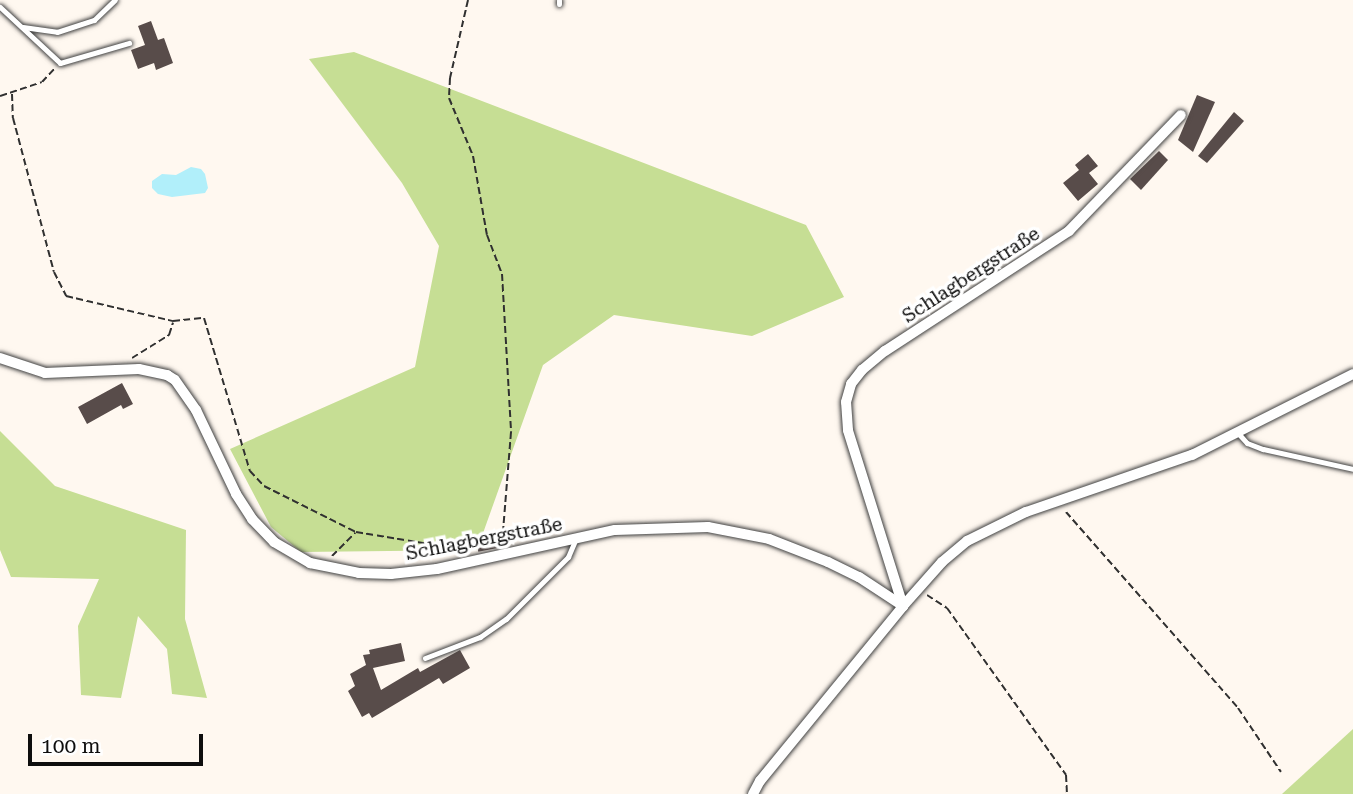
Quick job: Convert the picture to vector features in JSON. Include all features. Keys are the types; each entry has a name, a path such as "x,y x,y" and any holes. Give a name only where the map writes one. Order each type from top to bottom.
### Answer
{"street":[{"name":"Schlagbergstraße","path":"903,606 848,430 846,402 851,384 862,370 886,351 1069,230 1181,114"},
{"name":"Schlagbergstraße","path":"0,358 45,373 121,369 167,375 182,387 252,519 285,550 321,566 359,573 391,574 436,569 576,538 662,526 730,530 769,539 828,562 859,577 903,606"},
{"path":"753,794 903,606 967,541 1003,521 1170,464 1353,374"}],"lane":[{"path":"21,27 57,32 94,20 115,0"},
{"path":"0,7 60,63 129,43"},
{"path":"1237,432 1247,443 1263,449 1353,469"},
{"name":"Schlagbergstraße","path":"425,658 480,637 506,619 568,557 576,538"}],"path":[{"path":"468,0 449,97 473,156 487,235 502,274 511,432 504,533 496,555"},
{"path":"0,96 42,82 60,63"},
{"path":"12,94 13,118 54,272 66,296 173,321 204,318 250,471 264,486 356,532 471,551"},
{"path":"121,369 130,359 169,335 173,321"},
{"path":"1057,502 1238,708 1281,772"},
{"path":"321,566 356,532"},
{"path":"918,589 947,608 1066,775 1067,794"}],"green space":[{"path":"354,52 806,225 844,297 752,336 614,315 543,365 477,550 301,552 271,527 230,449 415,367 439,246 402,183 309,59"},
{"path":"0,431 55,486 186,530 185,619 207,698 172,694 167,649 138,616 121,698 81,695 78,626 99,579 11,577 0,550"},
{"path":"1353,729 1353,794 1282,794"}],"water":[{"path":"191,167 201,169 205,174 208,188 205,193 172,197 158,194 152,188 152,181 162,174 176,175"}],"building":[{"path":"151,21 158,40 164,38 173,63 156,70 154,63 138,69 131,50 145,45 138,26"},
{"path":"1197,95 1215,102 1193,152 1178,140"},
{"path":"1234,112 1244,121 1207,163 1198,156"},
{"path":"1159,151 1168,160 1141,190 1130,179"},
{"path":"1088,154 1098,166 1089,173 1098,184 1078,201 1063,183 1079,170 1075,165"},
{"path":"122,383 133,404 123,409 121,405 87,424 78,407"},
{"path":"497,538 499,548 478,552 476,542"},
{"path":"401,643 405,661 373,668 381,690 418,668 420,672 460,650 470,668 443,684 439,678 372,718 369,713 362,717 348,691 355,686 350,674 366,665 363,655 370,654 369,650"}]}
